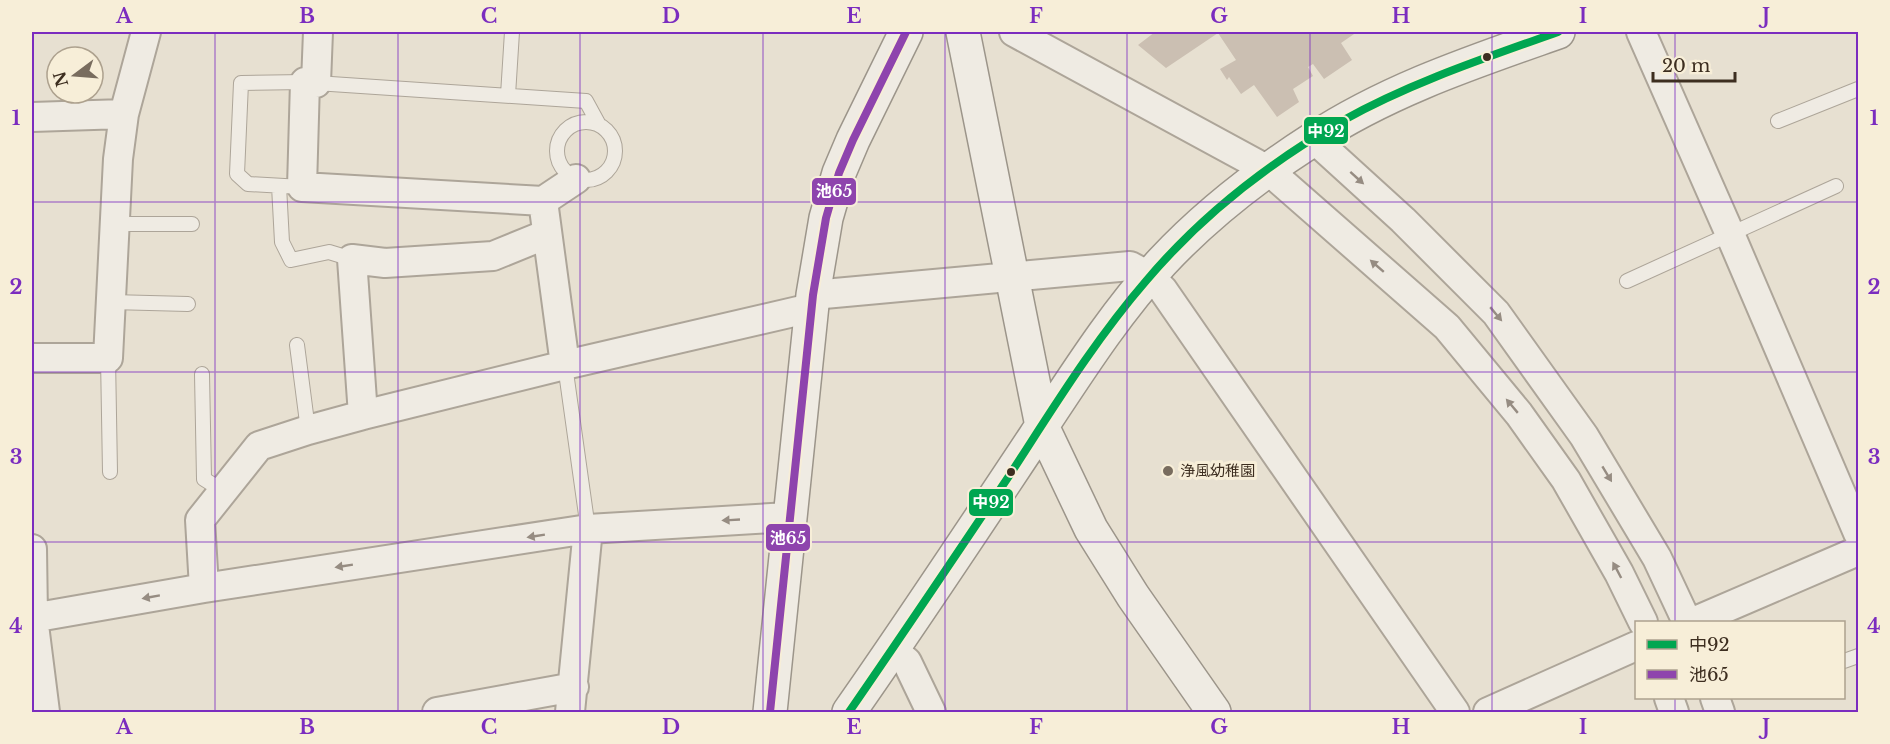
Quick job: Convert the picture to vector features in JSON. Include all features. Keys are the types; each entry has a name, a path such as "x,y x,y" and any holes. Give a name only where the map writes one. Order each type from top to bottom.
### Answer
{"street":[{"path":"32,358 108,358 118,159 124,114 146,32"},
{"path":"318,32 291,187 543,201 576,179"},
{"path":"770,712 812,302 826,218 839,173 853,140 906,32"},
{"path":"963,32 1042,426 1091,529 1133,596 1214,712"},
{"path":"1014,32 1268,170 1447,327 1519,414 1572,490 1619,573 1642,621"},
{"path":"849,712 893,650 1079,370 1164,259 1219,209 1268,170 1314,139 1405,89 1515,38 1558,32"},
{"path":"1641,32 1858,533"},
{"path":"32,117 124,114"},
{"path":"1314,139 1403,220 1496,313 1584,436 1657,558 1687,621"},
{"path":"543,201 565,365"},
{"path":"363,416 352,259 385,263 493,256 547,234"},
{"path":"204,588 200,520 259,446 308,430 812,302 1011,276 1130,266 1149,276 1170,300 1455,712"},
{"path":"32,617 588,529 789,517"},
{"path":"437,712 572,700 588,529"},
{"path":"32,549 32,617 45,712"},
{"path":"1695,621 1858,551"},
{"path":"1488,712 1635,646"},
{"path":"893,650 907,662 931,712"}],"lane":[{"path":"508,95 512,32"},
{"path":"352,259 329,252 291,260 282,242 291,187 248,184 237,174 241,83 311,82 586,100 598,123"},
{"path":"1778,121 1858,89"},
{"path":"588,121 598,123 612,137 615,157 604,174 595,179 576,179 561,167 556,149 558,140 570,125 588,121"},
{"path":"1627,281 1836,186"},
{"path":"115,224 192,224"},
{"path":"111,302 188,304"},
{"path":"297,345 308,430"},
{"path":"108,358 110,472"},
{"path":"565,365 588,529"},
{"path":"202,374 204,479 223,491"}],"building":[{"path":"1155,32 1357,32 1341,43 1352,60 1324,79 1313,64 1308,67 1313,76 1293,89 1299,102 1277,117 1254,85 1241,94 1229,77 1227,80 1220,69 1236,60 1218,33 1166,68 1138,45"}],"transit line":[{"name":"池65","path":"770,712 813,295 826,218 839,173 853,140 906,32"},
{"name":"中92","path":"849,712 1091,352 1146,281 1189,235 1212,213 1262,173 1342,121 1421,83 1558,32"}],"place":[{"name":"浄風幼稚園","path":"1168,471"}]}
